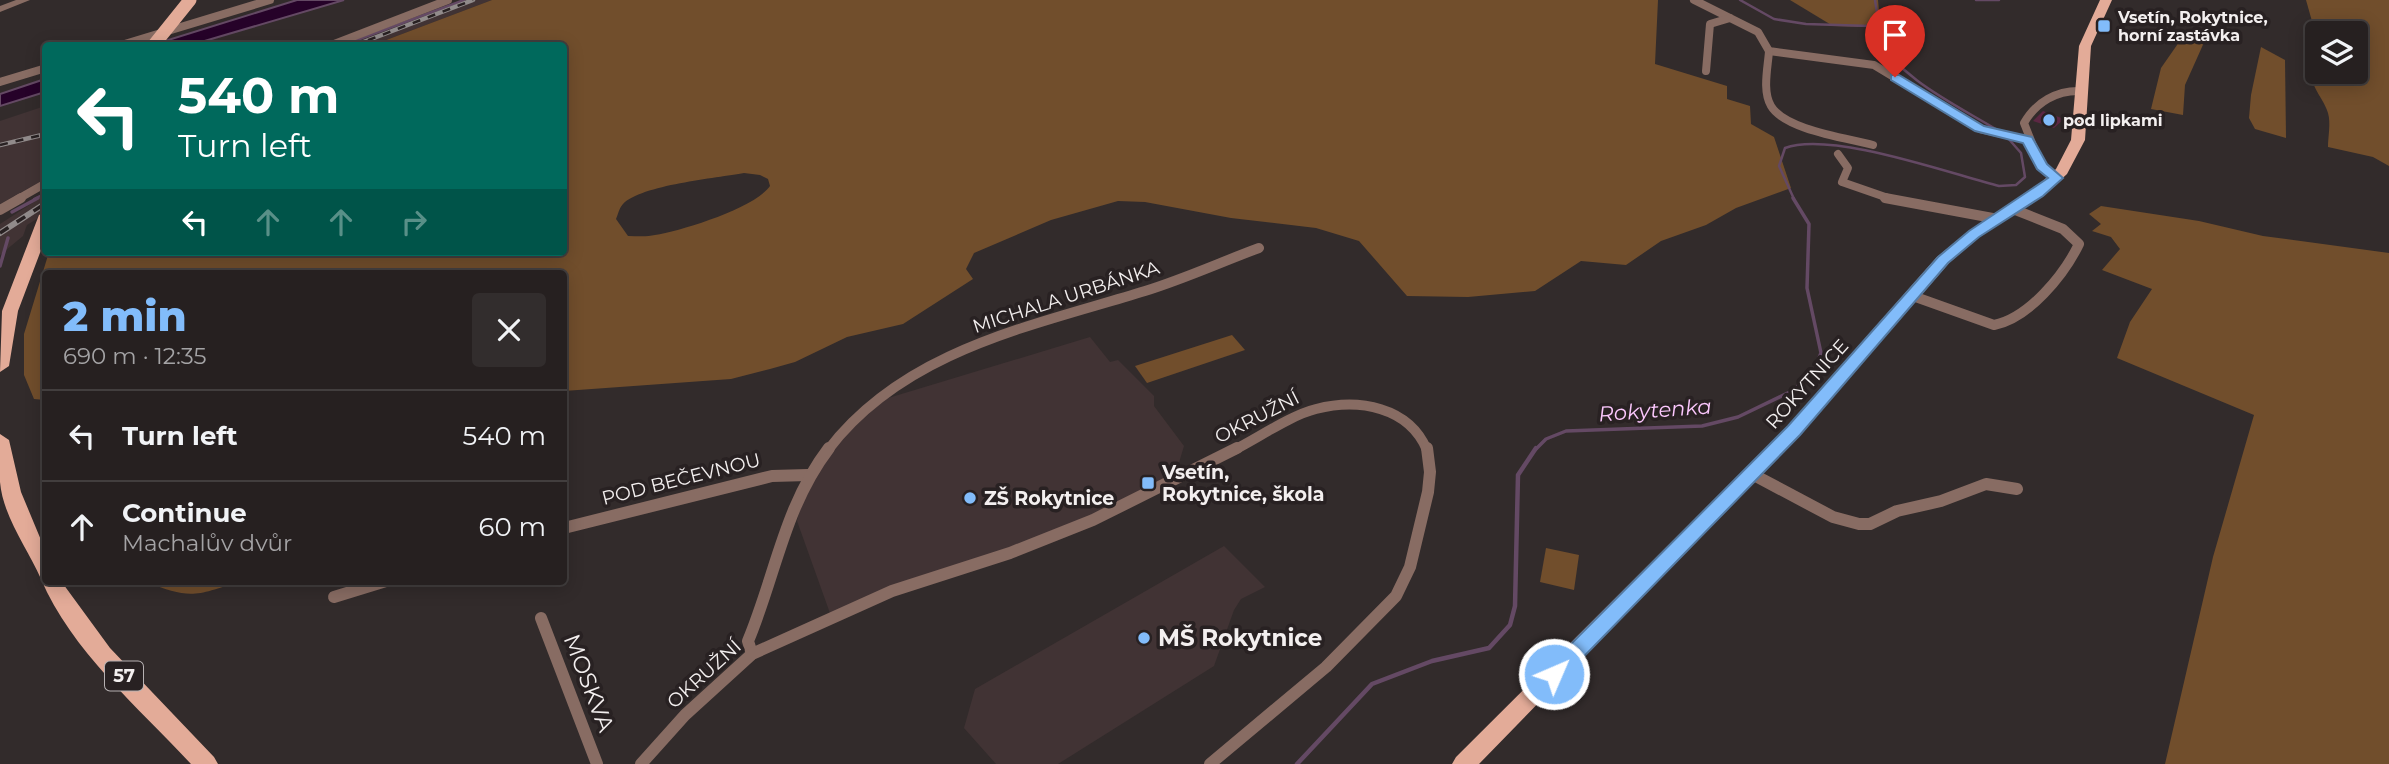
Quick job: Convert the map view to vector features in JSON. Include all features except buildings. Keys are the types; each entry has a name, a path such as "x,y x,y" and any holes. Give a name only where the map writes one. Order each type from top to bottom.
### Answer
{"main road":[{"path":"156,42 190,0"},
{"name":"ROKYTNICE","path":"1464,764 1752,474 1812,411 1910,295 1957,247 2056,178 2070,161 2078,140 2085,46 2106,0"},
{"path":"0,366 10,311 26,260 42,224"},
{"path":"0,440 13,501 24,532 42,565"},
{"name":"57","path":"53,585 73,617 111,662 206,764"}],"street":[{"path":"0,9 25,0"},
{"path":"131,42 270,0"},
{"path":"339,42 448,0"},
{"path":"1694,0 1758,32 1769,51 1766,89 1777,113 1794,123 1873,145"},
{"path":"1706,71 1710,23 1730,18"},
{"path":"1769,51 1874,65 1980,129 2028,140"},
{"path":"0,82 42,69"},
{"path":"2056,178 2042,166 2028,140 2024,123 2032,111 2059,93 2081,91"},
{"path":"1832,190 1842,182 1848,168 1838,154"},
{"path":"1842,182 1888,199 1984,214 2006,214 2063,229 2078,244 2074,254 2019,316 2006,323 1994,325 1910,295"},
{"path":"0,210 42,185"},
{"name":"MICHALA URBÁNKA","path":"752,654 748,641 760,614 783,536 808,475 839,431 883,393 929,365 981,340 1150,290 1259,248"},
{"name":"OKRUŽNÍ","path":"640,764 685,715 752,654 892,591 1010,553 1093,520 1315,409 1344,405 1380,408 1404,415 1424,439 1429,481 1408,573 1392,602 1322,669 1210,764"},
{"path":"1752,474 1833,517 1859,524 1870,524 1897,511 1941,501 1986,484 2017,489"},
{"name":"POD BEČEVNOU","path":"567,527 772,476 808,475"},
{"path":"334,597 373,585"},
{"name":"MOSKVA","path":"541,618 597,764"}],"shaded area":[{"path":"297,0 344,0 201,42 162,42"},
{"path":"467,0 492,0 381,42 357,42"},
{"path":"492,0 1658,0 1655,64 1727,86 1727,99 1750,106 1751,124 1774,137 1791,188 1736,208 1706,225 1661,241 1626,265 1581,261 1535,291 1468,297 1407,296 1359,241 1316,228 1231,218 1145,202 1118,201 1051,220 974,253 966,269 973,279 903,324 847,337 795,362 731,379 567,391 567,270 44,270 48,256 567,256 567,42 381,42","holes":["744,173 768,179 770,186 749,202 682,229 652,236 628,236 616,219 623,204 632,197 662,187"]},
{"path":"1790,0 1878,0 1879,11 1868,27 1833,26"},
{"path":"2306,0 2389,0 2389,166 2373,157 2328,147 2329,117 2313,84 2368,84 2368,21 2312,21"},
{"path":"2184,35 2206,38 2185,85 2183,115 2151,109 2161,68"},
{"path":"2261,47 2285,60 2286,138 2255,129 2249,118"},
{"path":"42,80 42,93 0,106 0,94"},
{"path":"42,107 42,181 0,204 0,121"},
{"path":"42,197 42,216 27,225 23,236 0,255 0,224"},
{"path":"2101,206 2199,221 2263,236 2389,253 2389,764 2165,764 2213,557 2254,415 2117,358 2130,322 2152,289 2102,270 2120,249 2111,237 2092,231 2101,224 2089,214"},
{"path":"42,275 42,400 34,399 24,375 24,334"},
{"path":"1232,335 1245,350 1147,383 1135,366"},
{"name":"ZŠ Rokytnice","path":"1090,337 1110,362 1118,360 1154,396 1154,406 1184,446 1178,466 1184,476 1093,520 831,616 797,521 808,475 842,438 885,399"},
{"name":"MŠ Rokytnice","path":"1224,546 1265,587 1241,599 1234,610 1214,666 1058,764 996,764 964,728 975,689"},
{"path":"1546,548 1579,555 1574,590 1540,582"},
{"path":"156,585 229,585 193,594"}],"waterway":[{"path":"352,42 464,0"},
{"path":"1740,0 1774,19 1806,24 1870,26"},
{"name":"Rokytenka","path":"1875,0 1877,13 1871,31 1897,63 1945,100 1999,131"},
{"name":"Rokytenka","path":"1976,0 1999,0"},
{"name":"Rokytenka","path":"1794,199 1779,166 1785,148 1805,144 1859,149 1999,186 2016,185 2025,177 2021,153 2007,137"},
{"path":"34,199 42,195"},
{"path":"12,212 38,198"},
{"name":"Rokytenka","path":"1535,450 1546,439 1566,431 1702,426 1738,417 1794,390 1814,370 1821,353 1807,288 1809,224 1793,198"},
{"path":"0,266 8,238"},
{"name":"Rokytenka","path":"1297,764 1372,684 1432,661 1489,648 1510,625 1515,606 1518,475 1536,448"}],"railway":[{"path":"363,42 473,0"},
{"path":"0,145 42,135"},
{"path":"0,233 42,206"}],"place":[{"name":"Vsetín, Rokytnice, horní zastávka","path":"2104,26"},
{"name":"pod lipkami","path":"2049,120"},
{"name":"Vsetín, Rokytnice, škola","path":"1148,483"},
{"name":"ZŠ Rokytnice","path":"970,498"},
{"name":"MŠ Rokytnice","path":"1144,638"}],"route":[{"path":"1554,674 1794,430 1943,260 1974,234 2038,194 2056,178 2042,166 2028,140 1980,129 1895,77"}]}
